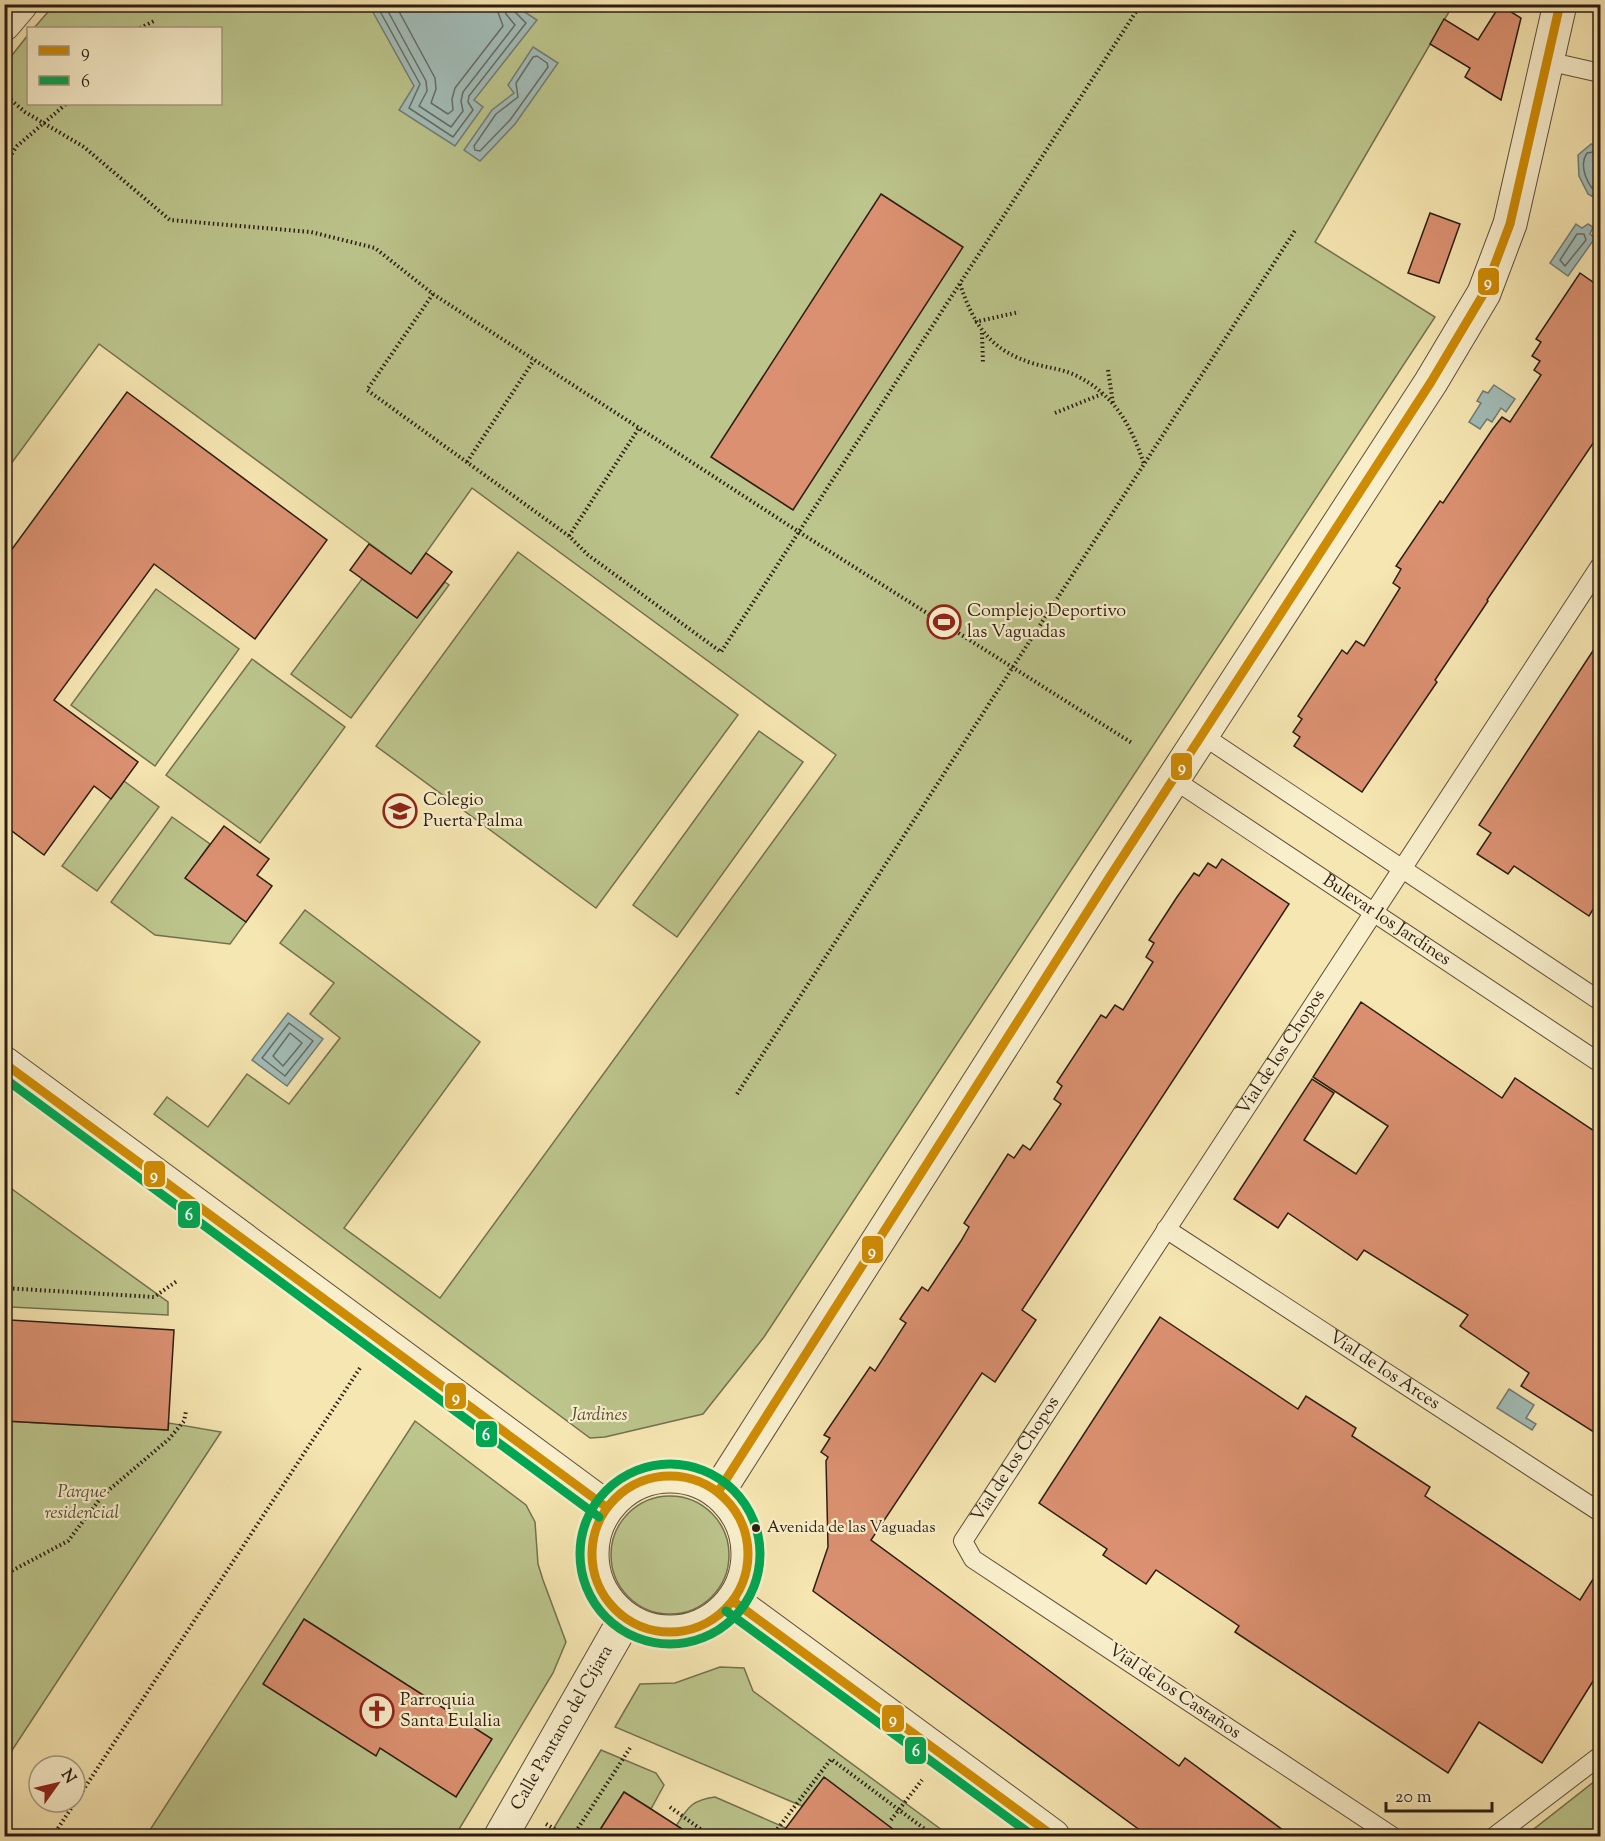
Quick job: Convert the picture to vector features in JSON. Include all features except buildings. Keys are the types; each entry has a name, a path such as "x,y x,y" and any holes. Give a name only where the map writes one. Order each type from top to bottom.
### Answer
{"street":[{"path":"4,24 21,4"},
{"path":"718,1492 1173,779 1431,382 1484,292 1510,224 1560,4"},
{"path":"4,1063 606,1507"},
{"path":"672,1475 696,1480 718,1492 735,1510 745,1532 748,1556 744,1580 733,1601 716,1618 694,1629 671,1633 647,1629 625,1619 607,1602 595,1579 592,1546 595,1529 606,1507 624,1489 655,1477 672,1475"},
{"path":"733,1601 1053,1836"},
{"name":"Calle Pantano del Cíjara","path":"501,1836 625,1619"}],"lane":[{"path":"1547,61 1600,73"},
{"name":"Vial de los Chopos","path":"963,1541 1600,566"},
{"path":"1202,735 1600,1001"},
{"name":"Bulevar los Jardines","path":"1173,779 1600,1063"},
{"name":"Vial de los Arces","path":"1166,1229 1600,1512"},
{"name":"Vial de los Castaños","path":"963,1541 973,1559 1392,1836"},
{"path":"1495,1836 1600,1756"}],"path":[{"path":"433,294 368,390 569,536 588,555 721,652 1141,4"},
{"path":"142,27 154,21"},
{"path":"4,94 26,112 84,147 170,220 311,232 375,248 433,294 534,360 799,532 1132,742"},
{"path":"4,165 17,146 65,105"},
{"path":"737,1094 1296,229"},
{"path":"960,284 975,322 982,333 1012,356 1076,375 1113,404 1129,424 1144,464"},
{"path":"975,322 1019,312"},
{"path":"982,333 983,364"},
{"path":"467,462 534,360"},
{"path":"1108,370 1113,404"},
{"path":"1055,412 1102,394"},
{"path":"569,536 639,428"},
{"path":"4,1288 154,1297 177,1281"},
{"path":"53,1836 379,1339"},
{"path":"4,1575 68,1541 103,1495 169,1439 184,1420 186,1411"},
{"path":"573,1836 630,1748"},
{"path":"891,1820 941,1755"},
{"path":"772,1836 831,1759 934,1836"},
{"path":"670,1807 710,1836"}],"green space":[{"name":"Complejo Deportivo las Vaguadas","path":"54,5 1453,5 1315,242 1435,317 764,1337 703,1414 605,1437 590,1438 154,1114 167,1097 208,1127 247,1074 289,1104 340,1038 310,1014 334,983 280,943 305,910 480,1042 344,1228 440,1298 836,755 472,488 411,574 99,344 5,472 5,64 27,36 27,105 222,105 222,27 35,27"},
{"path":"518,552 738,715 596,908 376,746"},
{"path":"362,579 417,618 445,582 449,585 351,718 291,674"},
{"path":"156,589 239,649 155,766 71,705"},
{"path":"252,659 345,727 260,843 166,775"},
{"path":"759,731 803,762 677,937 633,905"},
{"path":"124,781 159,807 97,891 62,866"},
{"path":"172,817 210,844 186,878 246,922 230,944 155,935 111,902"},
{"path":"5,1184 168,1302 168,1315 11,1307 5,1421"},
{"name":"Parque residencial","path":"5,1421 168,1430 169,1423 221,1432 5,1761"},
{"path":"415,1421 526,1505 535,1522 538,1564 566,1642 553,1673 455,1836 146,1836"},
{"path":"670,1496 692,1501 712,1513 724,1533 729,1555 724,1577 712,1597 692,1609 670,1614 648,1609 628,1597 616,1577 611,1555 616,1533 628,1513 648,1501"},
{"path":"720,1667 744,1668 753,1691 950,1836 902,1836 824,1778 802,1806 615,1727 640,1684 675,1683"},
{"path":"601,1750 656,1773 664,1785 651,1809 624,1792 596,1836 549,1836"},
{"path":"1600,1777 1600,1836 1525,1836"},
{"path":"715,1797 786,1828 780,1836 693,1836 676,1826 691,1805"}],"water":[{"path":"369,5 514,5 537,20 474,100 483,107 455,146 399,110 414,86"},
{"path":"533,47 558,63 515,124 480,161 464,150 492,110 514,93 508,85"},
{"path":"1591,144 1600,146 1600,201 1588,194 1579,176 1578,155"},
{"path":"1576,224 1582,228 1588,224 1593,227 1590,234 1595,238 1568,276 1550,263"},
{"path":"1494,385 1515,399 1506,412 1501,408 1492,422 1487,419 1480,429 1469,422 1481,403 1477,401 1483,391 1488,393"},
{"path":"288,1013 323,1039 287,1086 252,1060"},
{"path":"1509,1389 1534,1405 1526,1418 1536,1424 1532,1430 1497,1408"}],"transit line":[{"name":"9","path":"718,1492 1109,878 1431,382 1484,293 1510,224 1560,4"},
{"name":"9","path":"4,1063 606,1507"},
{"name":"6","path":"4,1078 599,1517"},
{"name":"6","path":"670,1464 705,1471 734,1490 753,1519 760,1554 753,1589 734,1618 705,1637 670,1644 635,1637 606,1618 587,1589 580,1554 587,1519 606,1490 635,1471 670,1464"},
{"name":"9","path":"670,1476 685,1477 700,1482 725,1499 742,1524 747,1539 748,1554 747,1569 742,1584 725,1609 700,1626 685,1631 670,1632 655,1631 640,1626 615,1609 598,1584 593,1569 592,1554 593,1539 598,1524 615,1499 640,1482 655,1477 670,1476"},
{"name":"9","path":"733,1601 1053,1836"},
{"name":"6","path":"726,1611 1033,1836"}],"place":[{"name":"Complejo Deportivo las Vaguadas","path":"944,622"},
{"name":"Colegio Puerta Palma","path":"400,811"},
{"name":"Avenida de las Vaguadas","path":"756,1528"},
{"name":"Parroquia Santa Eulalia","path":"377,1711"}],"park label":[{"name":"Jardines","path":"599,1416"}]}
